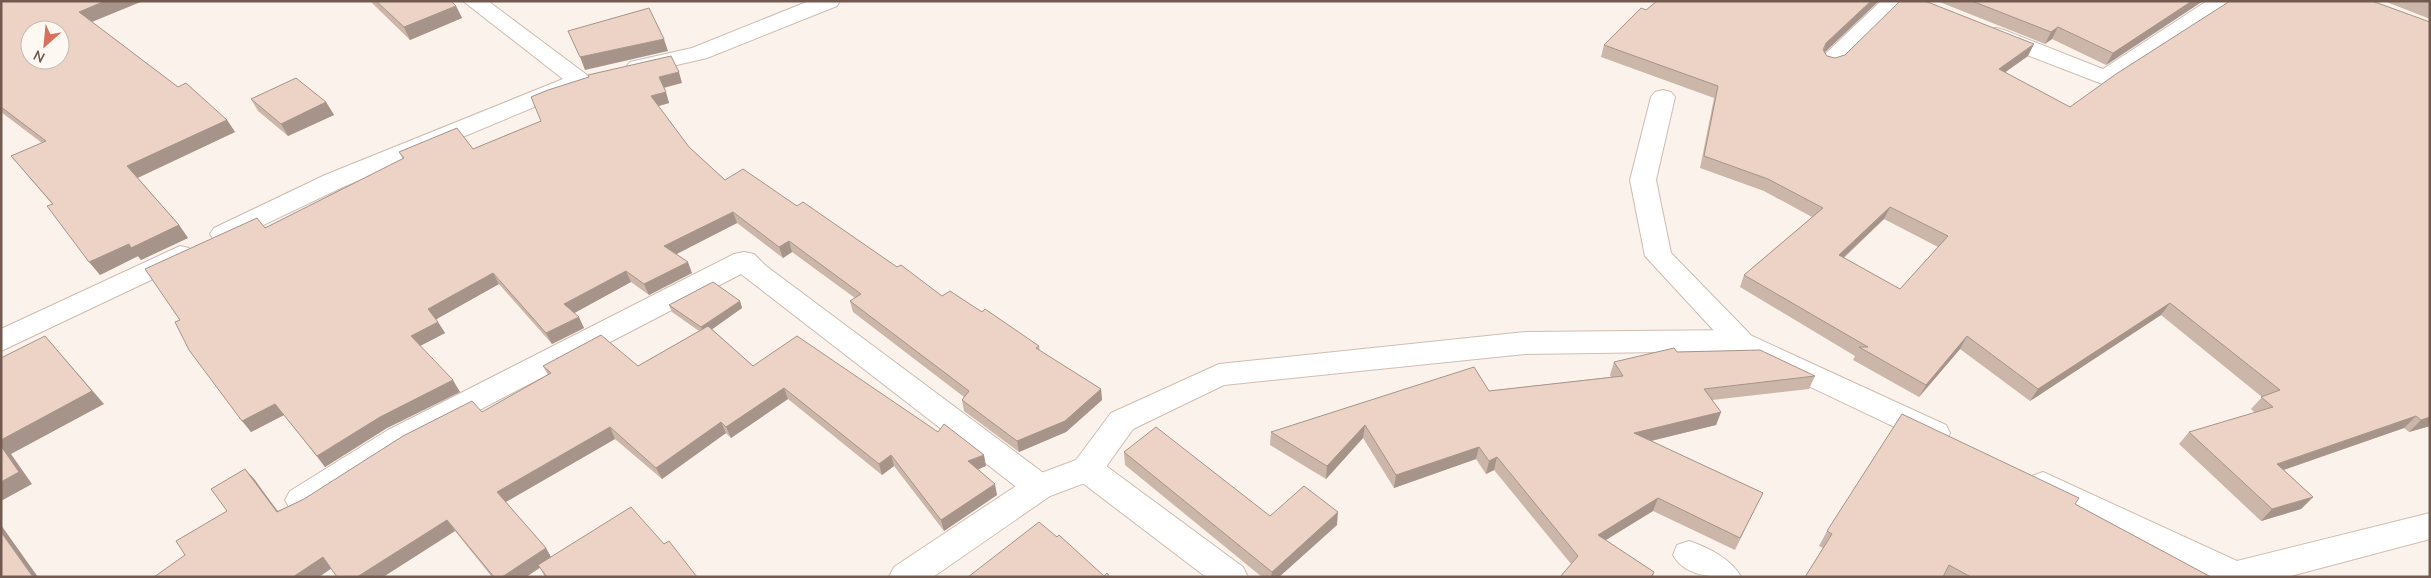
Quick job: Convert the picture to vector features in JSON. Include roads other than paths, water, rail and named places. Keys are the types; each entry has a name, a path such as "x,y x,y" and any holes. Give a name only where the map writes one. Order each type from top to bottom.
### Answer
{"street":[{"path":"474,1 598,76"},
{"path":"1,341 334,181 598,76 699,54 830,1"},
{"path":"1831,62 1894,1"},
{"path":"1976,27 2105,78 2222,1"},
{"path":"1663,97 1643,180 1658,256 1740,340 1956,443"},
{"path":"301,500 399,438 744,261 756,273 1039,487"},
{"path":"906,577 1039,487 1087,468 1122,421 1219,375 1525,343 1740,340"},
{"path":"1087,468 1230,577"},
{"path":"2019,473 2235,577 2430,526"},
{"path":"1689,555 1724,577"}]}
